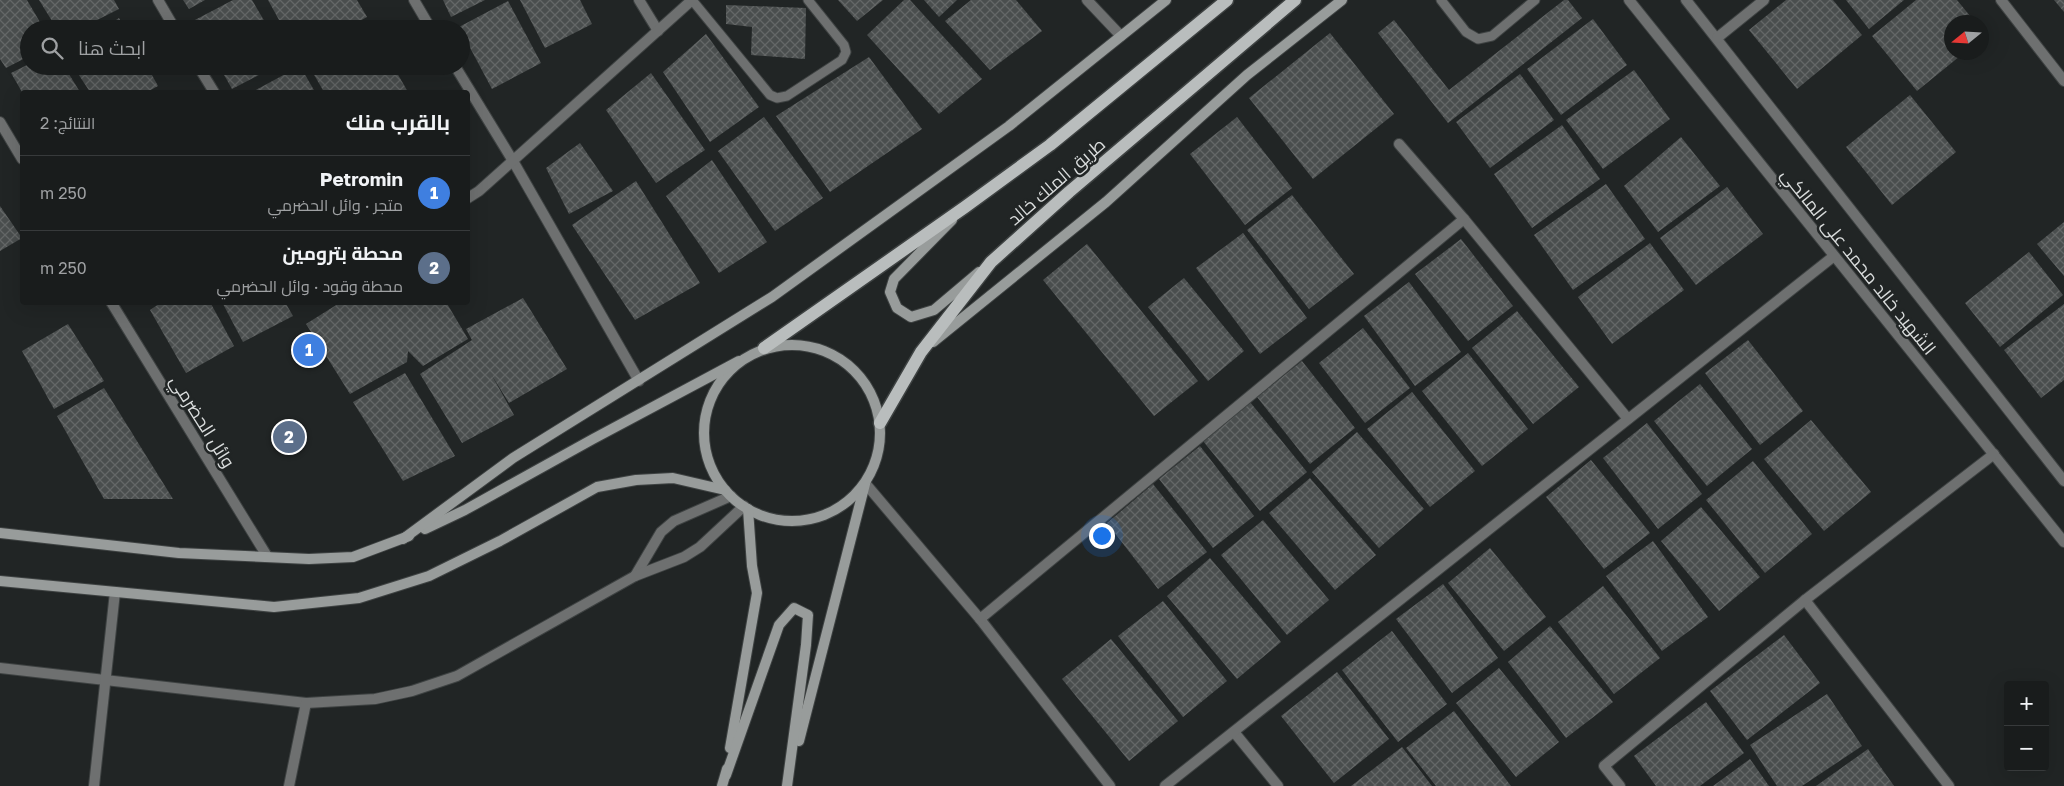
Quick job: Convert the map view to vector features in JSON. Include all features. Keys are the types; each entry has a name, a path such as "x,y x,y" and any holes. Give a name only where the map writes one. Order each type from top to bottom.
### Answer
{"main road":[{"path":"403,539 513,458 780,292 1009,126 1166,0"},
{"name":"طريق الملك خالد","path":"764,348 1050,145 1226,0"},
{"name":"طريق الملك خالد","path":"880,424 921,352 991,262 1077,185 1295,0"},
{"path":"921,352 1106,202 1248,75 1342,0"},
{"path":"965,207 894,279 890,292 897,308 911,317 934,310 991,262"},
{"path":"0,533 179,553 309,559 352,557 403,539 466,510 593,439 764,348 790,344 816,347 840,358 860,376 873,398 880,424 880,444 874,464 865,483 787,786"},
{"path":"739,362 720,382 707,408 704,437 710,465 728,493 746,508 773,519 799,521 824,515 847,502 865,483"},
{"path":"0,582 274,607 359,598 429,576 500,541 597,487 636,480 673,478 728,493"},
{"path":"726,775 757,593 746,508"},
{"path":"722,786 779,625 794,608 808,615 806,645 787,786"}],"street":[{"path":"158,0 170,20"},
{"path":"414,0 426,20"},
{"path":"639,0 658,31"},
{"path":"470,197 513,161 692,0"},
{"path":"1087,0 1121,36"},
{"name":"الشهيد خالد محمد على المالكي","path":"1629,0 2064,542"},
{"name":"الشهيد خالد محمد على المالكي","path":"1686,0 2064,481"},
{"path":"1716,38 1764,0"},
{"path":"2001,0 2063,77"},
{"path":"204,75 213,90"},
{"path":"460,75 469,90"},
{"path":"470,92 513,161 638,381"},
{"path":"0,122 20,156"},
{"path":"1399,144 1628,419"},
{"path":"980,619 1464,220"},
{"path":"1165,786 1834,256"},
{"name":"وائل الحضرمي","path":"113,305 267,556"},
{"path":"1620,786 1604,766 1805,600 1994,454"},
{"path":"865,483 980,619 1110,786"},
{"path":"635,576 661,532 674,521 728,493"},
{"path":"0,668 306,702 375,699 412,691 457,676 635,576 684,557 700,547 746,508"},
{"path":"94,786 115,592"},
{"path":"1805,600 1949,786"},
{"path":"289,786 306,702"},
{"path":"1234,732 1278,786"}],"lane":[{"path":"692,0 770,95 777,98 786,96 842,60 846,52 844,45 808,0"},
{"path":"1441,0 1466,32 1478,40 1492,36 1535,0"}],"building":[{"path":"0,0 27,0 39,20 20,20 20,61 6,68 0,59"},
{"path":"39,0 114,0 119,9 97,20 51,20"},
{"path":"183,0 205,0 189,9"},
{"path":"233,0 252,0 264,20 195,20"},
{"path":"268,0 357,0 367,17 362,20 279,20"},
{"path":"443,0 485,0 451,17"},
{"path":"520,0 580,0 592,24 545,48"},
{"path":"838,0 883,0 857,21"},
{"path":"904,0 910,0 982,79 939,114 867,35"},
{"path":"924,0 957,0 939,17"},
{"path":"971,0 1016,0 1042,31 990,70 945,21"},
{"path":"1564,0 1568,0 1582,18 1448,123 1378,33 1394,20 1449,90"},
{"path":"1786,0 1833,0 1862,35 1797,89 1749,30"},
{"path":"1846,0 1904,0 1869,29"},
{"path":"1916,0 1957,0 1969,15 1944,15 1944,60 1955,60 1917,91 1872,36"},
{"path":"2054,0 2064,0 2064,12"},
{"path":"508,1 541,63 492,89 470,48 470,21"},
{"path":"726,5 806,8 805,59 751,55 752,27 726,24"},
{"path":"1593,19 1627,65 1561,115 1527,69"},
{"path":"1330,33 1394,114 1313,179 1249,98"},
{"path":"706,34 759,107 710,142 663,72"},
{"path":"869,57 922,129 830,192 776,116"},
{"path":"20,68 20,75 70,75 79,90 21,90 11,73"},
{"path":"1634,70 1670,119 1603,169 1566,120"},
{"path":"651,73 705,150 656,183 606,110"},
{"path":"1520,74 1554,120 1490,168 1456,122"},
{"path":"79,75 152,75 158,86 151,90 89,90"},
{"path":"224,75 259,75 232,89"},
{"path":"283,75 305,75 314,90 256,90"},
{"path":"314,75 398,75 407,90 323,90"},
{"path":"1910,95 1956,152 1892,205 1846,147"},
{"path":"764,117 823,198 775,231 718,151"},
{"path":"1237,117 1292,188 1245,225 1190,154"},
{"path":"1562,125 1600,179 1532,228 1494,174"},
{"path":"1681,137 1720,186 1658,232 1624,186"},
{"path":"580,143 613,191 569,214 546,168"},
{"path":"712,160 767,242 719,273 666,196"},
{"path":"636,181 700,283 635,320 572,225"},
{"path":"1606,184 1645,239 1573,290 1534,235"},
{"path":"1727,187 1763,234 1696,285 1660,238"},
{"path":"1292,195 1354,274 1309,309 1247,230"},
{"path":"0,206 20,235 20,239 0,251"},
{"path":"2064,222 2064,276 2037,244"},
{"path":"1243,233 1307,318 1260,354 1196,268"},
{"path":"1461,239 1513,306 1468,341 1415,274"},
{"path":"1650,243 1684,290 1612,344 1578,297"},
{"path":"1087,244 1198,381 1154,416 1043,280"},
{"path":"2029,252 2063,295 2000,347 1965,303"},
{"path":"1184,278 1244,351 1208,381 1148,307"},
{"path":"1409,282 1461,352 1415,386 1364,316"},
{"path":"523,298 567,369 509,403 491,374 514,415 462,443 420,374 472,340 466,329"},
{"path":"2064,304 2064,380 2041,398 2004,350"},
{"path":"158,305 212,305 234,346 186,373 150,310"},
{"path":"224,305 287,305 293,316 243,342"},
{"path":"336,305 448,305 468,339 423,366 408,351 407,362 350,394 306,324"},
{"path":"1517,311 1579,387 1533,424 1472,348"},
{"path":"68,324 104,381 54,409 22,351"},
{"path":"1363,328 1410,388 1365,423 1319,363"},
{"path":"1748,340 1803,411 1760,445 1705,373"},
{"path":"1468,353 1528,429 1482,466 1422,391"},
{"path":"1302,361 1355,428 1310,464 1257,397"},
{"path":"405,373 455,456 403,481 353,402"},
{"path":"1700,384 1752,449 1707,486 1654,421"},
{"path":"104,388 173,499 104,499 57,416"},
{"path":"1412,392 1475,471 1430,507 1367,429"},
{"path":"1250,402 1307,472 1260,511 1203,441"},
{"path":"1811,420 1871,492 1824,531 1764,459"},
{"path":"1647,423 1702,494 1658,529 1603,458"},
{"path":"1357,432 1424,509 1379,548 1312,472"},
{"path":"1200,446 1254,516 1213,548 1159,479"},
{"path":"1591,460 1650,533 1604,569 1546,497"},
{"path":"1753,461 1812,534 1765,573 1706,500"},
{"path":"1310,478 1376,555 1335,590 1269,513"},
{"path":"1153,484 1207,552 1158,589 1107,523"},
{"path":"1701,507 1760,577 1719,611 1661,541"},
{"path":"1263,520 1329,600 1287,635 1221,555"},
{"path":"1653,541 1708,617 1662,651 1606,576"},
{"path":"1490,548 1546,617 1504,651 1448,583"},
{"path":"1210,558 1281,642 1237,679 1167,596"},
{"path":"1443,584 1498,658 1452,693 1396,619"},
{"path":"1603,586 1660,658 1614,694 1558,622"},
{"path":"1163,601 1227,681 1183,717 1118,636"},
{"path":"1550,626 1613,702 1566,738 1508,662"},
{"path":"1392,631 1447,704 1398,742 1342,670"},
{"path":"1784,635 1820,683 1747,740 1710,691"},
{"path":"1111,639 1178,721 1129,761 1062,679"},
{"path":"1499,668 1559,742 1516,777 1456,703"},
{"path":"1337,672 1389,739 1334,783 1281,716"},
{"path":"1827,694 1862,746 1802,786 1777,786 1750,745"},
{"path":"1706,702 1744,753 1700,786 1656,786 1634,756"},
{"path":"1454,711 1511,786 1436,786 1406,748"},
{"path":"1402,747 1432,786 1351,786"},
{"path":"1868,749 1894,786 1816,786"},
{"path":"1750,759 1769,786 1713,786"}],"place":[{"name":"Petromin","path":"309,350"},
{"name":"محطة بترومين","path":"289,437"}]}
